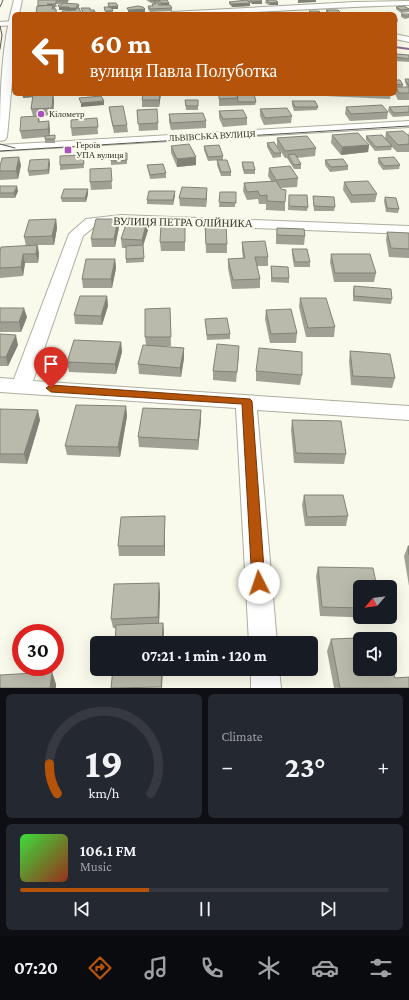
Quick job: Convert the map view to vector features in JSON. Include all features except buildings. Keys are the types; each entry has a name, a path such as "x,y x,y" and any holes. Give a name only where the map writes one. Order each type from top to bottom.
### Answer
{"street":[{"path":"15,12 18,0"},
{"path":"189,10 334,5 353,2 409,3"},
{"path":"334,5 361,11"},
{"path":"0,24 12,23"},
{"path":"0,137 12,33"},
{"path":"397,37 409,40"},
{"name":"ЛЬВІВСЬКА ВУЛИЦЯ","path":"0,148 409,124"},
{"name":"ЛЬВІВСЬКА ВУЛИЦЯ","path":"0,153 14,148"},
{"name":"ВУЛИЦЯ ПЕТРА ОЛІЙНИКА","path":"21,387 76,234 91,222 121,219 409,230"},
{"path":"0,385 409,413"},
{"path":"246,401 263,636"},
{"path":"265,676 266,688"}],"waterway":[{"path":"397,47 409,49"}],"tram line":[{"path":"0,7 3,0"},
{"path":"0,26 2,35 0,49"},
{"path":"0,151 409,126"},
{"path":"0,144 15,148"}],"place":[{"name":"Кілометр","path":"41,114"},
{"name":"Героїв УПА вулиця","path":"68,150"}],"route":[{"path":"51,388 246,401 259,583"}]}
